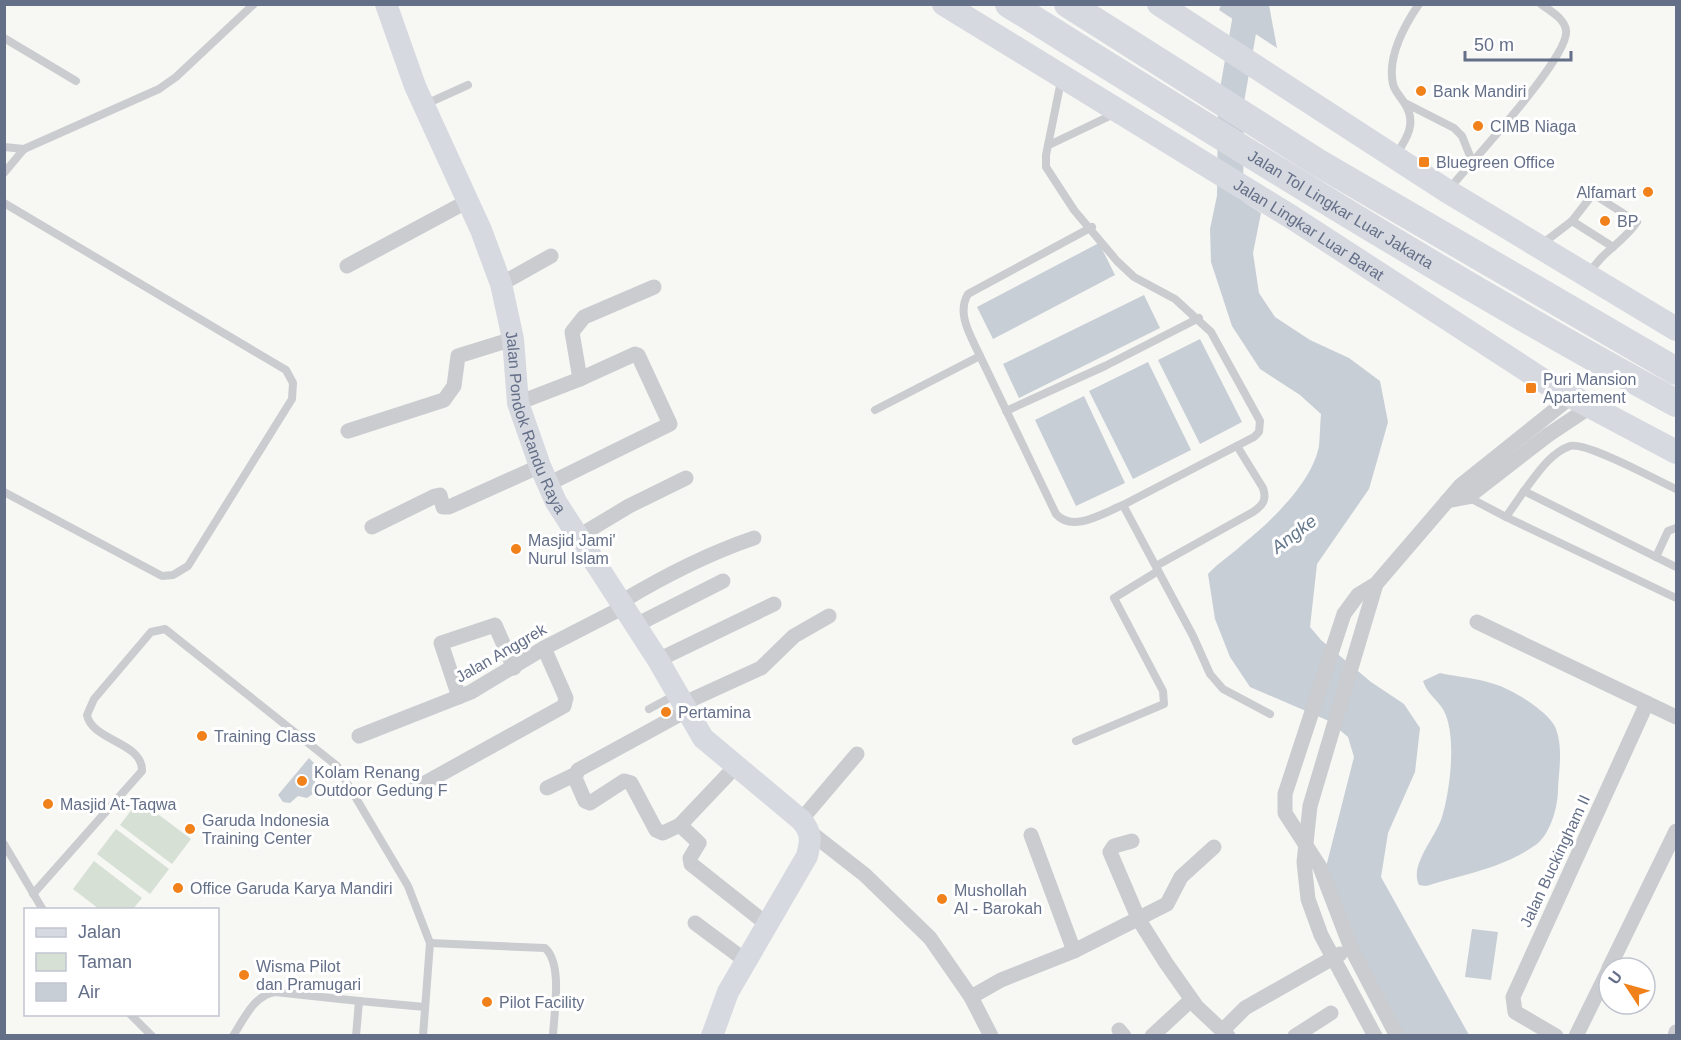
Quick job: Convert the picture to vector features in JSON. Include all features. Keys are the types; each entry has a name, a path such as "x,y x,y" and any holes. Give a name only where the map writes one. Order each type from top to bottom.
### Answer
{"highway":[{"name":"Jalan Tol Lingkar Luar Jakarta","path":"1009,4 1209,129 1577,350 1677,403"},
{"name":"Jalan Tol Lingkar Luar Jakarta","path":"1068,4 1317,162 1677,371"},
{"path":"1577,350 1677,414"}],"main road":[{"name":"Jalan Pondok Randu Raya","path":"386,4 423,105 468,201 501,284 513,339 518,403 544,475 579,536 658,660 703,738 806,826"},
{"name":"Jalan Lingkar Luar Barat","path":"944,4 1288,215 1580,402 1677,452"},
{"path":"1159,4 1394,158 1677,330"},
{"path":"712,1035 719,1011 807,856 811,843 806,826"}],"street":[{"path":"347,266 468,201"},
{"path":"501,284 551,256"},
{"path":"580,379 572,342 572,332 576,324 584,317 654,287"},
{"path":"348,431 439,403 454,386 458,356 513,339"},
{"path":"372,527 435,496 440,495 443,507 449,507 544,475 669,425 670,421 638,355 635,354 580,379 518,403"},
{"path":"1397,1035 1351,948 1320,867 1285,813 1285,794 1344,614 1358,595 1376,584 1448,501 1548,435 1580,402"},
{"path":"1465,491 1580,402"},
{"path":"579,536 629,506 686,478"},
{"name":"Jalan Anggrek","path":"359,736 459,697 514,668 544,648 627,611 666,575 720,550 754,538"},
{"path":"627,611 723,581"},
{"path":"1375,1035 1321,935 1308,899 1304,862 1310,806 1376,584"},
{"path":"658,660 774,604"},
{"path":"547,788 577,772 682,703 761,668 794,636 829,616"},
{"path":"1477,622 1677,717"},
{"path":"459,697 441,643 495,625 514,668"},
{"path":"414,789 564,706 567,698 544,648"},
{"name":"Jalan Buckingham II","path":"1556,1035 1536,1026 1515,1012 1512,1005 1517,987 1647,703"},
{"path":"857,754 806,826 865,875 930,938 971,997 991,1035"},
{"path":"577,772 587,802 594,802 627,781 631,783 656,830 663,833 680,825 735,767"},
{"path":"680,825 699,842 690,858 694,868 768,925"},
{"path":"1615,956 1677,831"},
{"path":"1031,835 1074,951"},
{"path":"1132,841 1114,846 1110,852 1139,920 1191,999 1225,1033 1245,1008 1351,948"},
{"path":"971,997 1001,980 1074,951 1139,920 1167,903 1180,877 1214,847"},
{"path":"695,922 746,961"},
{"path":"1576,1035 1597,992"},
{"path":"1152,1035 1191,999"},
{"path":"1295,1035 1331,1013"}],"lane":[{"path":"4,173 24,149 159,89 176,77 254,4"},
{"path":"1394,158 1411,127 1412,117 1393,82 1393,60 1410,18 1419,4"},
{"path":"1447,191 1536,86 1557,58 1566,41 1566,29 1561,19 1541,4"},
{"path":"4,38 76,81"},
{"path":"1062,78 1046,167 1074,210 1092,227 1134,277 1175,299 1199,318 1211,332 1260,421 1258,432 1254,437 1238,446 1123,505 1085,520 1070,523 1062,520 1056,514 980,356 962,313 962,303 968,294 1092,227"},
{"path":"423,105 468,85"},
{"path":"1405,103 1454,128 1462,136 1472,161"},
{"path":"1049,145 1119,112"},
{"path":"4,147 24,149"},
{"path":"1538,246 1572,221 1593,194 1637,222 1625,239 1598,258 1588,276"},
{"path":"4,203 286,370 293,383 292,399 188,566 173,576 162,576 4,492"},
{"path":"1572,221 1613,247"},
{"path":"1006,411 1105,366 1199,318"},
{"path":"875,410 980,356"},
{"path":"1506,518 1524,490 1558,452 1573,445 1593,450 1677,489"},
{"path":"1076,741 1164,704 1163,692 1114,598 1157,568 1263,504 1265,495 1263,488 1238,446"},
{"path":"1524,490 1676,566"},
{"path":"1465,491 1506,518 1677,598"},
{"path":"1123,505 1210,674 1223,689 1270,714"},
{"path":"1656,557 1668,531 1677,528"},
{"path":"33,894 142,771 142,765 136,756 91,725 87,715 94,699 151,632 161,628 337,766 408,886 430,943 423,1035"},
{"path":"649,709 682,703"},
{"path":"4,844 42,908"},
{"path":"430,943 545,948 554,956 556,968 553,1035"},
{"path":"234,1035 254,1003 266,993 425,1007"},
{"path":"356,1035 359,1001"},
{"path":"132,1016 152,1035"}],"green space":[{"path":"139,800 191,839 172,864 120,825"},
{"path":"116,829 169,869 150,894 97,854"},
{"path":"94,861 142,898 134,908 98,908 73,889"}],"water":[{"path":"1221,5 1269,5 1277,48 1219,10"},
{"path":"1219,186 1261,213 1253,253 1259,293 1275,317 1310,340 1349,358 1380,381 1388,422 1379,454 1369,489 1317,564 1310,627 1321,640 1371,682 1404,704 1420,728 1415,772 1388,833 1381,877 1469,1035 1404,1035 1355,947 1326,867 1354,757 1348,737 1329,721 1250,687 1230,657 1215,619 1208,574 1266,524 1299,487 1315,460 1319,446 1321,414 1300,395 1260,369 1232,326 1211,262 1210,229"},
{"path":"1099,243 1115,275 993,339 977,307"},
{"path":"1144,295 1160,328 1019,398 1003,364"},
{"path":"1200,339 1242,422 1200,444 1158,360"},
{"path":"1148,362 1191,450 1133,479 1089,391"},
{"path":"1084,396 1125,483 1076,506 1035,420"},
{"path":"1440,673 1481,680 1502,687 1538,709 1556,729 1560,766 1555,812 1549,828 1540,841 1509,860 1426,886 1419,885 1418,869 1424,851 1442,817 1448,793 1451,764 1448,722 1444,711 1427,690 1423,681"},
{"name":"Kolam Renang Outdoor Gedung F","path":"309,758 318,767 313,778 316,784 314,793 307,798 298,796 290,803 283,802 278,795"},
{"path":"1472,929 1498,932 1491,980 1465,977"}],"waterway":[{"name":"Angke","path":"1230,199 1231,101 1248,4"}],"place":[{"name":"Bank Mandiri","path":"1421,91"},
{"name":"CIMB Niaga","path":"1478,126"},
{"name":"Bluegreen Office","path":"1424,162"},
{"name":"Alfamart","path":"1648,192"},
{"name":"BP","path":"1605,221"},
{"name":"Puri Mansion Apartement","path":"1531,388"},
{"name":"Masjid Jami' Nurul Islam","path":"516,549"},
{"name":"Pertamina","path":"666,712"},
{"name":"Training Class","path":"202,736"},
{"name":"Kolam Renang Outdoor Gedung F","path":"302,781"},
{"name":"Masjid At-Taqwa","path":"48,804"},
{"name":"Garuda Indonesia Training Center","path":"190,829"},
{"name":"Office Garuda Karya Mandiri","path":"178,888"},
{"name":"Mushollah Al - Barokah","path":"942,899"},
{"name":"Wisma Pilot dan Pramugari","path":"244,975"},
{"name":"Pilot Facility","path":"487,1002"}]}
